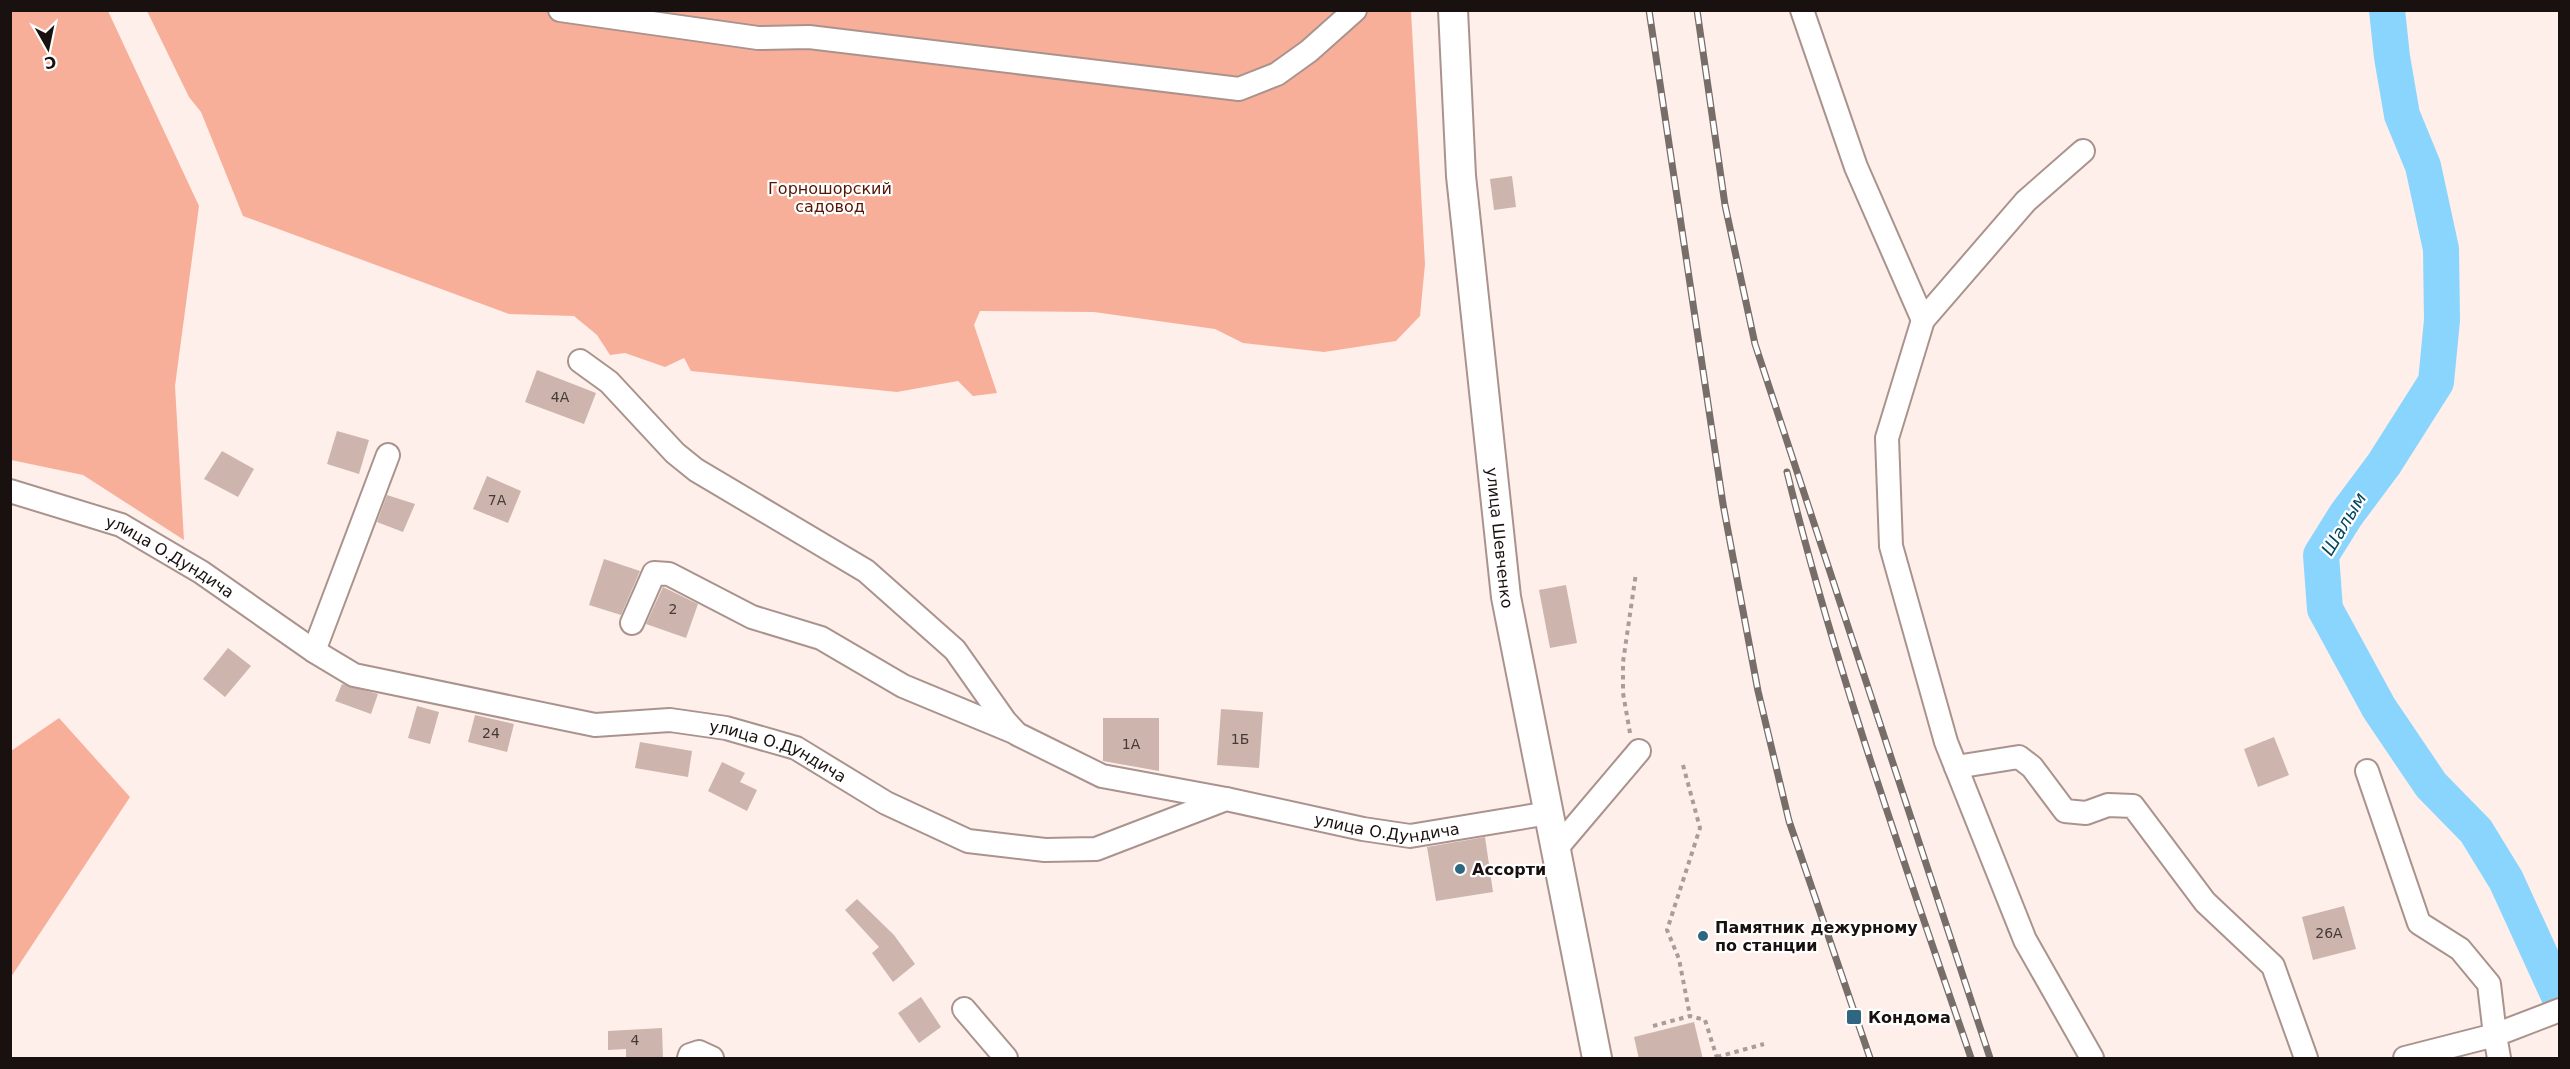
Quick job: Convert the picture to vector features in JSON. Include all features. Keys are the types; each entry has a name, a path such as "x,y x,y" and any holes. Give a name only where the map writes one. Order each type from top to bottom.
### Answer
{"main road":[{"name":"улица Шевченко","path":"1453,10 1461,176 1506,597 1597,1059"}],"street":[{"path":"560,10 758,38 809,37 912,52 1239,89 1277,74 1309,51 1355,10"},
{"path":"1802,10 1856,166 1923,320"},
{"path":"2083,151 2026,201 1923,320 1887,438 1891,546 1946,742 2025,940 2092,1059"},
{"name":"улица О.Дундича","path":"580,361 609,382 675,453 696,470 867,571 892,592 955,650 1005,721 1017,734"},
{"path":"314,651 388,455"},
{"name":"улица О.Дундича","path":"10,491 121,525 201,572 314,651 354,675 595,725 670,720 726,728 795,748 886,803 968,841 1045,850 1096,849 1226,799"},
{"name":"улица О.Дундича","path":"632,623 654,573 669,574 752,617 821,638 903,686 1017,734 1102,776 1226,799 1363,829 1410,836 1549,813"},
{"path":"1556,849 1637,754"},
{"path":"1956,767 2019,757 2032,767 2065,811 2086,813 2108,805 2133,806 2205,902 2273,966 2306,1059"},
{"path":"2367,771 2419,923 2460,949 2490,984 2499,1059"},
{"path":"964,1009 1006,1059"},
{"path":"2404,1059 2496,1035 2532,1023 2559,1010"}],"path":[{"path":"1636,573 1623,662 1623,693 1637,754"},
{"path":"1683,765 1700,828 1666,930 1678,959 1690,1016"},
{"path":"1653,1026 1690,1016 1705,1020 1717,1058 1764,1044"}],"green space":[{"path":"11,10 108,11 199,206 175,386 184,540 83,475 11,460"},
{"name":"Горношорский садовод","path":"147,11 1411,11 1425,264 1420,316 1396,341 1324,352 1243,343 1215,329 1094,312 980,311 974,325 997,393 973,396 958,381 897,392 691,371 684,358 665,367 625,353 610,355 597,335 574,316 509,314 243,216 201,112 189,97"},
{"path":"59,718 130,797 11,977 11,751"}],"building":[{"path":"1512,176 1516,207 1494,210 1490,179"},
{"path":"537,370 596,393 584,424 525,402"},
{"path":"337,431 369,440 359,474 327,464"},
{"path":"222,451 254,469 238,497 204,479"},
{"path":"487,476 521,491 508,523 473,509"},
{"path":"387,495 415,504 403,532 377,522"},
{"path":"604,559 640,571 621,615 589,605"},
{"path":"1566,585 1577,643 1550,648 1539,590"},
{"path":"663,587 698,604 686,638 646,624"},
{"path":"228,648 251,666 225,697 203,679"},
{"path":"342,684 378,694 371,714 335,701"},
{"path":"417,706 439,712 430,744 408,738"},
{"path":"1221,709 1263,712 1259,768 1217,765"},
{"path":"475,715 514,724 507,752 468,742"},
{"path":"1103,718 1159,718 1159,771 1103,761"},
{"path":"2274,737 2289,775 2258,787 2244,749"},
{"path":"640,742 692,751 688,777 635,768"},
{"path":"722,762 745,773 740,782 757,790 747,811 708,791"},
{"name":"Ассорти","path":"1485,837 1493,892 1436,901 1427,847"},
{"path":"857,899 894,935 915,964 893,982 872,953 879,947 845,910"},
{"path":"2344,906 2356,949 2313,960 2302,917"},
{"path":"921,997 941,1027 919,1043 898,1013"},
{"path":"1694,1022 1703,1059 1639,1059 1634,1037"},
{"path":"662,1028 663,1059 626,1059 626,1049 608,1050 608,1031"}],"waterway":[{"name":"Шалым","path":"2387,10 2402,115 2423,166 2441,249 2442,320 2436,382 2384,464 2346,515 2321,555 2325,609 2379,708 2431,785 2476,831 2506,880 2560,998"}],"railway":[{"path":"1649,10 1723,504 1758,691 1789,821 1870,1058"},
{"path":"1697,10 1725,205 1755,344 1990,1058"},
{"path":"1787,472 1849,694 1971,1058"}],"place":[{"name":"Ассорти","path":"1460,869"},
{"name":"Памятник дежурному по станции","path":"1703,936"},
{"name":"Кондома","path":"1854,1017"}]}
